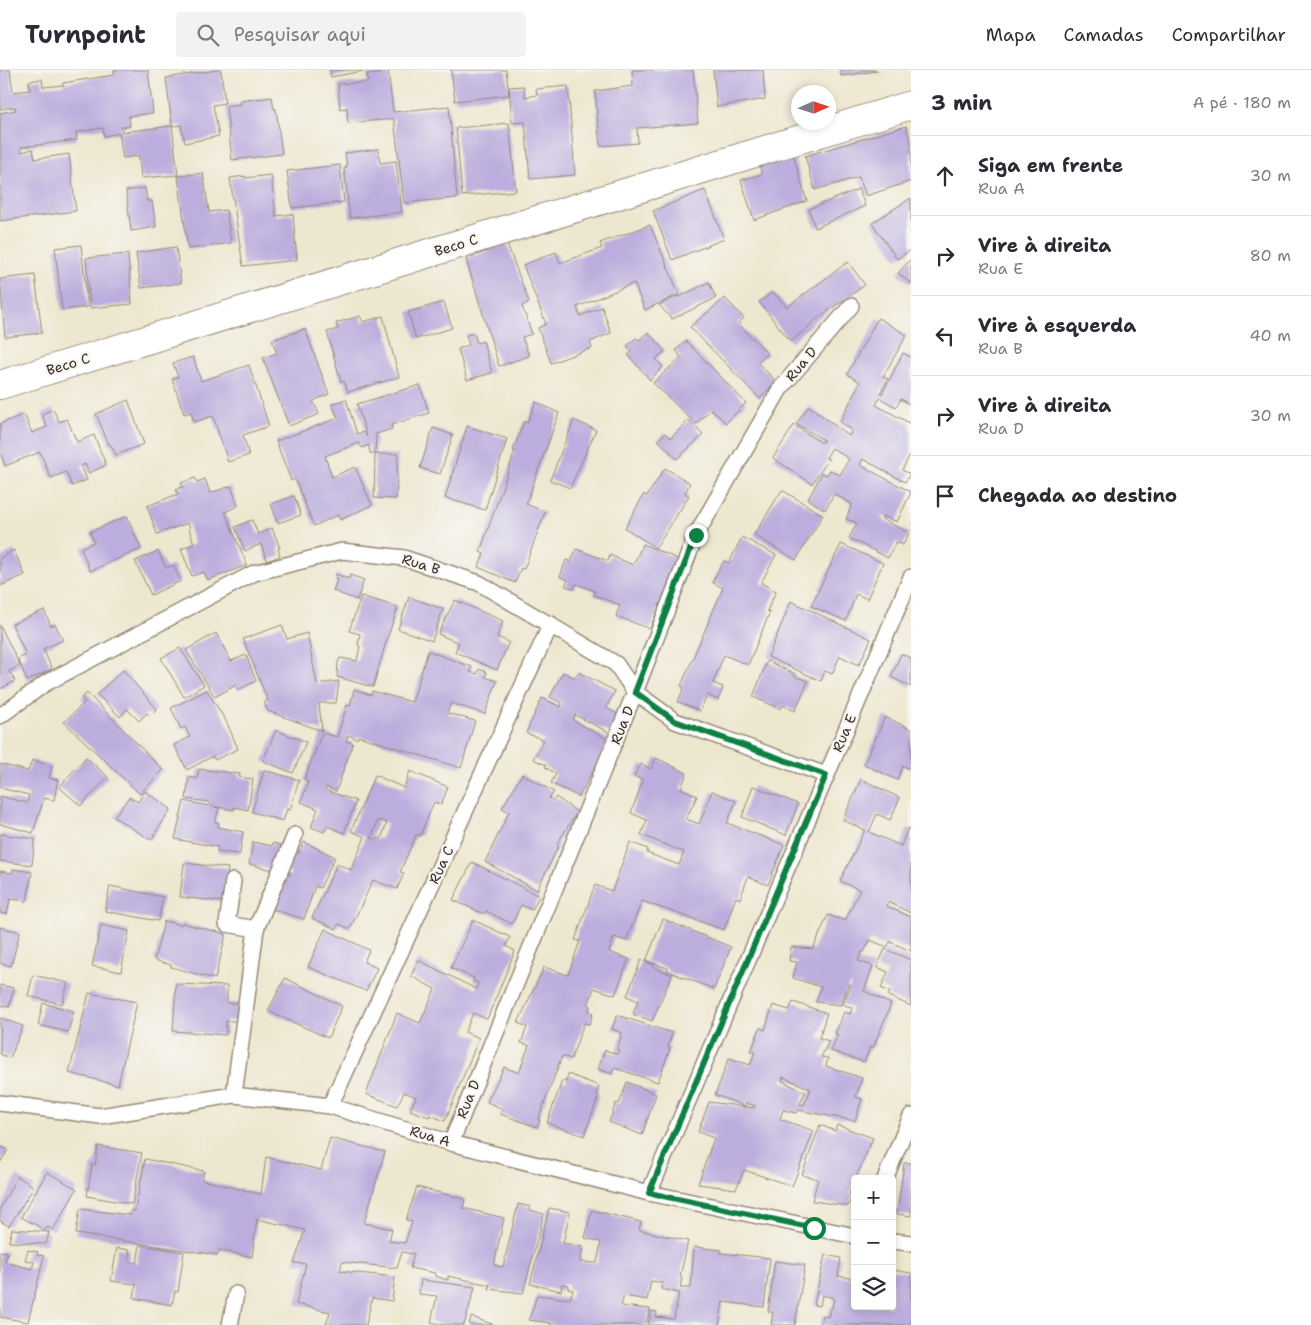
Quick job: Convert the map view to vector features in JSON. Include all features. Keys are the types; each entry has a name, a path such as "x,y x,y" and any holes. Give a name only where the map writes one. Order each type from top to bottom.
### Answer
{"street":[{"name":"Beco C","path":"0,385 911,105"}],"lane":[{"name":"Rua D","path":"451,1143 635,692 696,535 780,389 851,306"},
{"name":"Rua B","path":"0,716 46,683 254,573 342,551 404,558 479,583 616,664 635,692 675,721 826,775"},
{"name":"Rua E","path":"649,1193 911,577"},
{"name":"Rua C","path":"330,1106 551,624"},
{"path":"234,1095 256,929 295,835"},
{"path":"232,881 227,924 256,929"},
{"name":"Rua A","path":"0,1103 100,1116 234,1095 330,1106 451,1143 649,1193 851,1235"},
{"path":"887,1175 911,1116"},
{"path":"896,1241 911,1242"},
{"path":"230,1325 236,1294"}],"building":[{"path":"0,70 10,70 13,92 30,90 29,81 42,79 43,87 64,85 63,83 114,75 114,70 148,70 153,113 129,116 130,126 121,127 122,132 172,126 178,175 141,178 139,156 123,158 119,133 104,136 103,128 76,132 77,140 21,147 22,152 33,149 35,159 69,154 76,211 0,221 0,113 16,110 15,107 0,109"},
{"path":"221,70 225,103 213,105 219,136 185,143 181,125 172,126 166,78"},
{"path":"330,70 363,70 363,71 331,77"},
{"path":"379,70 388,70 393,112 449,106 457,198 404,203 394,119 348,123 347,108 340,109 338,84 368,82 367,74 380,74"},
{"path":"451,70 506,70 509,95 455,101"},
{"path":"632,70 693,70 698,123 637,128 638,143 600,146 595,91 633,86"},
{"path":"713,70 763,70 765,99 717,107"},
{"path":"840,70 877,70 877,71 841,76"},
{"path":"524,86 525,97 537,95 536,89 568,86 575,175 530,179 525,122 512,123 509,87"},
{"path":"272,97 274,109 276,109 282,154 232,160 226,106 241,104 240,101"},
{"path":"509,123 516,191 462,196 456,128"},
{"path":"906,126 911,142 911,181 866,196 859,177 815,190 805,156"},
{"path":"378,149 380,163 396,161 402,212 350,218 344,168 347,167 345,153"},
{"path":"792,151 807,201 754,220 741,180 762,174 758,162"},
{"path":"340,165 344,202 292,208 287,171"},
{"path":"203,173 209,212 226,210 231,243 188,249 178,176"},
{"path":"271,175 276,216 293,214 297,260 243,266 230,178"},
{"path":"145,188 147,201 152,201 156,227 131,231 126,191"},
{"path":"859,189 865,206 815,228 809,209"},
{"path":"705,190 724,239 672,260 653,211"},
{"path":"911,198 911,250 897,259 872,223"},
{"path":"650,225 679,294 645,310 634,283 577,307 580,316 602,307 611,333 590,342 592,348 551,363 538,328 546,324 523,265 556,252 560,263 602,248 600,243"},
{"path":"507,244 529,302 522,306 532,334 522,337 529,356 499,366 466,259"},
{"path":"81,245 88,307 62,310 55,248"},
{"path":"176,247 181,283 141,288 136,253"},
{"path":"128,254 132,304 90,308 86,258"},
{"path":"911,259 911,284 898,273"},
{"path":"848,262 865,285 818,318 791,342 759,302 773,292 787,307"},
{"path":"35,275 42,333 5,337 0,279"},
{"path":"709,282 716,298 672,319 659,305 679,297"},
{"path":"725,298 744,318 738,323 768,354 757,362 776,381 760,399 690,327"},
{"path":"444,302 452,328 416,339 408,312"},
{"path":"360,316 363,322 383,316 399,377 348,392 344,381 341,382 327,332 338,329 336,323"},
{"path":"878,318 907,335 883,376 888,379 880,393 882,394 903,353 911,357 911,405 901,399 896,407 880,398 876,405 911,424 911,453 902,470 910,474 905,482 863,459 860,465 911,492 897,522 883,516 882,519 909,533 903,545 896,542 888,558 849,538 857,523 846,519 852,504 834,494 825,510 808,499 822,473 827,475 830,470 840,475 849,459 832,448 826,458 829,459 812,484 773,458 794,425 822,443 824,440 796,424 809,406 849,436 852,430 840,422 860,382 847,374"},
{"path":"305,329 329,394 313,401 319,414 289,426 263,358 277,353 272,340"},
{"path":"648,332 665,351 656,359 663,367 650,380 628,355 632,352 627,346 636,338 639,340"},
{"path":"474,333 477,343 483,341 492,373 467,380 458,349 469,345 466,335"},
{"path":"686,341 746,403 726,423 711,409 696,424 653,383 681,357 676,350"},
{"path":"193,357 201,381 249,365 269,426 243,435 249,455 228,462 213,416 194,422 191,412 184,414 172,379 178,377 173,363"},
{"path":"420,385 429,413 391,425 392,429 376,434 375,454 370,453 369,445 362,448 359,443 325,456 332,477 355,467 372,505 340,520 338,515 314,526 295,479 291,481 276,441 338,418 332,404 346,399 357,434 364,432 367,437 357,404"},
{"path":"128,400 144,444 116,455 111,445 109,445 96,414"},
{"path":"536,402 559,413 526,504 545,512 524,569 521,568 515,583 478,567 484,554 480,552 515,451 513,450 524,421 527,423"},
{"path":"53,409 59,422 67,419 77,442 94,435 106,465 89,473 85,464 81,466 87,480 72,486 66,472 51,478 40,452 5,466 0,452 0,424 24,414 32,433 47,427 42,414"},
{"path":"574,420 596,430 570,488 550,480"},
{"path":"689,420 703,435 677,459 658,440 665,433 671,438"},
{"path":"467,426 507,439 485,510 445,498"},
{"path":"433,428 453,435 440,474 420,468"},
{"path":"375,454 398,454 396,499 374,498"},
{"path":"665,468 690,483 685,493 689,496 656,548 625,528 644,494 647,496"},
{"path":"195,478 197,482 205,479 210,493 231,486 238,506 225,512 247,565 208,580 204,572 192,576 181,549 194,544 188,523 157,534 147,506 178,494 176,489 183,487 181,483"},
{"path":"782,490 823,515 796,560 754,535"},
{"path":"294,496 301,515 278,523 271,504"},
{"path":"127,516 141,549 90,571 81,548 94,542 90,532"},
{"path":"252,520 258,534 272,528 280,548 278,548 280,556 267,561 261,544 245,551 235,527"},
{"path":"742,537 776,555 761,583 776,591 767,611 770,612 748,665 724,655 713,683 723,687 718,700 707,695 700,711 678,702 684,687 681,686 723,588 712,582 724,561 729,563"},
{"path":"643,544 678,559 650,629 616,616 620,605 594,595 595,591 576,584 574,589 565,586 568,580 560,577 566,560 571,562 576,549 608,561 610,555 633,565"},
{"path":"841,544 883,563 867,599 856,594 846,621 811,606"},
{"path":"14,550 25,575 0,586 0,558"},
{"path":"158,551 166,568 173,565 181,581 151,595 135,561"},
{"path":"336,574 349,579 350,575 364,580 357,600 333,591 337,580 335,579"},
{"path":"361,596 398,607 373,687 337,677 340,658 357,661 360,634 349,631"},
{"path":"409,597 443,609 432,641 398,629"},
{"path":"455,600 503,621 497,637 509,642 497,670 455,652 459,643 438,634"},
{"path":"791,601 871,639 859,665 840,656 832,674 825,671 821,681 768,657"},
{"path":"44,610 51,626 55,624 63,640 43,649 52,669 27,681 18,659 26,655 12,624"},
{"path":"0,625 20,666 9,671 15,681 0,689"},
{"path":"282,625 287,639 307,633 317,684 339,681 336,703 319,703 322,731 268,711 264,702 268,701 243,639"},
{"path":"216,633 231,661 246,655 256,681 238,690 236,685 215,697 186,650"},
{"path":"180,648 204,685 184,697 161,658"},
{"path":"428,651 472,667 470,672 477,674 479,669 487,672 485,677 497,681 485,714 451,703 447,713 475,721 461,768 358,736 357,739 348,735 346,741 353,743 336,791 326,787 325,790 356,801 344,833 327,826 324,832 311,827 318,809 301,802 308,782 304,780 322,733 337,737 347,705 350,706 354,689 371,695 372,691 412,702"},
{"path":"901,654 911,658 911,687 891,677"},
{"path":"767,661 795,674 794,676 808,681 795,711 782,705 781,709 753,697"},
{"path":"123,670 157,709 150,716 147,713 139,721 127,709 120,717 97,694"},
{"path":"563,672 575,678 578,672 615,691 606,708 620,715 612,734 575,715 573,720 609,740 579,797 551,783 556,774 545,767 546,765 533,759 544,740 526,733 542,698 561,707 562,703 550,697"},
{"path":"207,690 227,723 238,749 215,760 213,756 187,770 174,745 190,737 185,727 181,729 171,708"},
{"path":"87,693 163,770 140,794 64,722 85,702 81,698"},
{"path":"885,717 911,729 911,769 903,766 897,780 864,764"},
{"path":"276,730 306,742 293,773 263,761"},
{"path":"86,757 108,777 81,806 59,787"},
{"path":"656,758 687,773 681,788 697,796 686,819 699,824 712,791 736,801 727,823 784,845 768,885 748,877 740,899 736,897 724,930 642,901 626,941 614,937 609,952 629,959 615,995 594,988 588,1005 590,1006 589,1011 593,1013 590,1024 584,1023 571,1059 562,1056 537,1127 500,1114 503,1109 487,1102 504,1067 519,1073 529,1045 521,1043 527,1027 518,1023 544,967 568,975 580,941 575,940 595,885 612,891 630,842 648,849 647,853 679,865 684,852 641,835 647,820 631,813 643,780 634,776 641,764 651,769"},
{"path":"32,760 52,766 49,778 58,780 54,800 44,798 33,833 0,824 0,796 27,803 29,795 0,788 0,764 28,771"},
{"path":"199,769 240,774 239,777 253,779 248,810 234,807 234,810 211,806 219,808 215,822 219,823 218,827 243,832 240,854 217,852 218,847 175,839 184,801 209,806 209,802 186,799 189,777 197,779"},
{"path":"264,770 299,780 290,810 287,809 283,821 252,812"},
{"path":"410,771 448,787 441,805 434,802 420,836 416,835 400,872 404,873 397,889 373,880 350,929 339,924 336,929 312,918 337,864 351,870 365,837 351,831 375,775 404,788","holes":["378,820 387,823 381,839 371,838"]},
{"path":"522,774 554,792 549,798 553,801 556,797 577,812 557,844 559,845 537,890 485,862 509,812 502,808"},
{"path":"861,779 900,798 890,820 877,814 869,832 901,846 908,828 911,829 911,913 888,902 886,906 911,917 911,951 890,942 887,947 870,940 858,961 873,966 864,991 891,1004 873,1048 870,1047 864,1062 831,1051 838,1034 835,1034 844,1012 850,1014 852,1008 843,1004 851,985 849,984 841,1005 816,1002 821,987 793,978 797,962 789,961 791,947 813,949 828,915 845,921 860,890 840,881 865,830 843,820"},
{"path":"753,786 798,804 786,835 742,817"},
{"path":"145,791 171,809 151,840 114,817 129,797 138,802"},
{"path":"0,834 35,839 32,865 0,861"},
{"path":"253,842 272,846 273,843 283,846 277,871 249,864"},
{"path":"304,842 335,857 320,888 315,886 304,919 272,909 284,874 289,876 291,873 283,870 293,850 299,853"},
{"path":"472,862 539,896 532,910 521,905 512,924 486,911 484,914 453,900"},
{"path":"184,863 228,868 224,902 180,897"},
{"path":"13,869 32,872 27,901 10,899 7,914 0,913 0,871 12,873"},
{"path":"110,886 163,897 158,921 105,911"},
{"path":"663,919 731,947 714,989 667,971 668,968 646,961"},
{"path":"473,920 510,937 506,946 515,951 487,1019 473,1013 465,1032 479,1038 445,1121 410,1110 416,1097 404,1092 397,1106 366,1094 397,1013 420,1023 435,989 411,976 418,960 476,989 478,983 473,981 474,978 451,968"},
{"path":"164,921 181,925 182,923 226,934 215,979 171,967 171,965 154,960"},
{"path":"101,925 129,931 121,972 92,966"},
{"path":"0,927 20,932 11,966 0,963"},
{"path":"325,929 369,950 364,962 377,968 366,991 308,967"},
{"path":"885,949 911,960 911,1006 888,996 890,992 881,988 888,972 877,967"},
{"path":"641,960 672,975 652,1021 633,1014 638,1001 627,996"},
{"path":"33,975 68,983 62,1004 28,996"},
{"path":"285,978 342,1006 328,1038 268,1011"},
{"path":"176,984 227,986 227,1003 241,1003 240,1021 226,1021 226,1035 173,1031"},
{"path":"0,985 14,988 9,1007 0,1005"},
{"path":"89,993 137,1002 118,1085 69,1073"},
{"path":"793,1002 827,1013 819,1038 829,1041 821,1057 828,1058 826,1066 862,1078 856,1097 862,1099 855,1121 798,1110 796,1113 783,1110 780,1119 814,1131 792,1186 744,1170 736,1189 698,1184 714,1138 698,1132 709,1102 754,1108 755,1106 746,1103 745,1106 715,1095 729,1058 750,1065 755,1052 751,1052 760,1028 765,1030 773,1005 789,1010","holes":["783,1077 811,1089 804,1105 800,1104 805,1092 782,1081"]},
{"path":"43,1003 74,1011 68,1032 38,1025"},
{"path":"617,1015 672,1033 668,1047 670,1048 658,1082 614,1068 612,1074 598,1069 605,1050 617,1054 619,1051 617,1050 622,1033 612,1029"},
{"path":"0,1018 23,1026 10,1058 0,1054"},
{"path":"568,1074 599,1086 596,1094 599,1095 584,1136 547,1123 562,1081 566,1082"},
{"path":"627,1082 656,1094 642,1135 609,1122 616,1103 619,1104"},
{"path":"820,1125 835,1131 837,1125 873,1138 857,1175 851,1175 851,1189 849,1194 851,1194 851,1199 848,1206 812,1201 818,1179 802,1175"},
{"path":"330,1138 385,1152 364,1223 392,1229 389,1241 405,1243 412,1222 406,1220 417,1187 465,1199 463,1208 504,1218 494,1265 503,1267 518,1204 531,1207 530,1210 544,1214 523,1293 489,1289 490,1285 448,1276 448,1280 435,1276 435,1273 410,1268 414,1254 402,1252 397,1268 342,1262 340,1271 395,1277 392,1301 372,1298 366,1325 326,1325 330,1312 296,1304 306,1264 294,1263 305,1230 257,1219 252,1257 219,1250 218,1255 76,1234 80,1209 130,1215 131,1210 135,1211 145,1159 204,1171 202,1180 261,1194 266,1157 321,1170"},
{"path":"0,1146 8,1150 0,1163"},
{"path":"98,1146 142,1153 132,1204 87,1196 92,1164 95,1165"},
{"path":"904,1163 911,1163 911,1216 897,1214"},
{"path":"47,1172 77,1189 53,1230 47,1227 45,1230 21,1217"},
{"path":"17,1176 34,1187 9,1226 0,1221 0,1209"},
{"path":"549,1208 570,1212 563,1243 583,1247 580,1262 597,1263 601,1242 585,1238 592,1210 641,1222 639,1230 688,1241 680,1277 682,1278 680,1288 691,1288 694,1247 722,1250 721,1253 770,1258 764,1307 723,1302 719,1325 648,1325 651,1311 657,1312 656,1317 674,1319 679,1293 661,1289 663,1283 651,1281 647,1300 624,1296 621,1306 650,1309 645,1325 550,1325 551,1323 529,1320 537,1295 570,1299 573,1290 568,1289 569,1285 562,1284 561,1291 530,1284"},
{"path":"12,1229 49,1232 46,1244 9,1242"},
{"path":"140,1245 184,1252 178,1292 175,1291 172,1305 134,1298 136,1284 111,1281 117,1248 130,1250 128,1261 137,1263"},
{"path":"28,1250 38,1252 37,1255 44,1256 28,1322 0,1317 0,1251 7,1252 5,1262 32,1269 34,1262 25,1260"},
{"path":"825,1255 841,1258 838,1276 851,1278 851,1310 896,1310 896,1271 911,1273 911,1325 820,1325 823,1315 828,1317 834,1298 822,1295 820,1306 814,1305"},
{"path":"775,1261 805,1265 795,1325 771,1325 773,1312 768,1312"},
{"path":"421,1280 475,1287 464,1325 444,1325 431,1322 437,1296 419,1294"},
{"path":"471,1317 495,1325 469,1325"}],"route":[{"path":"696,535 635,692 675,721 826,775 649,1193 814,1228"}]}
